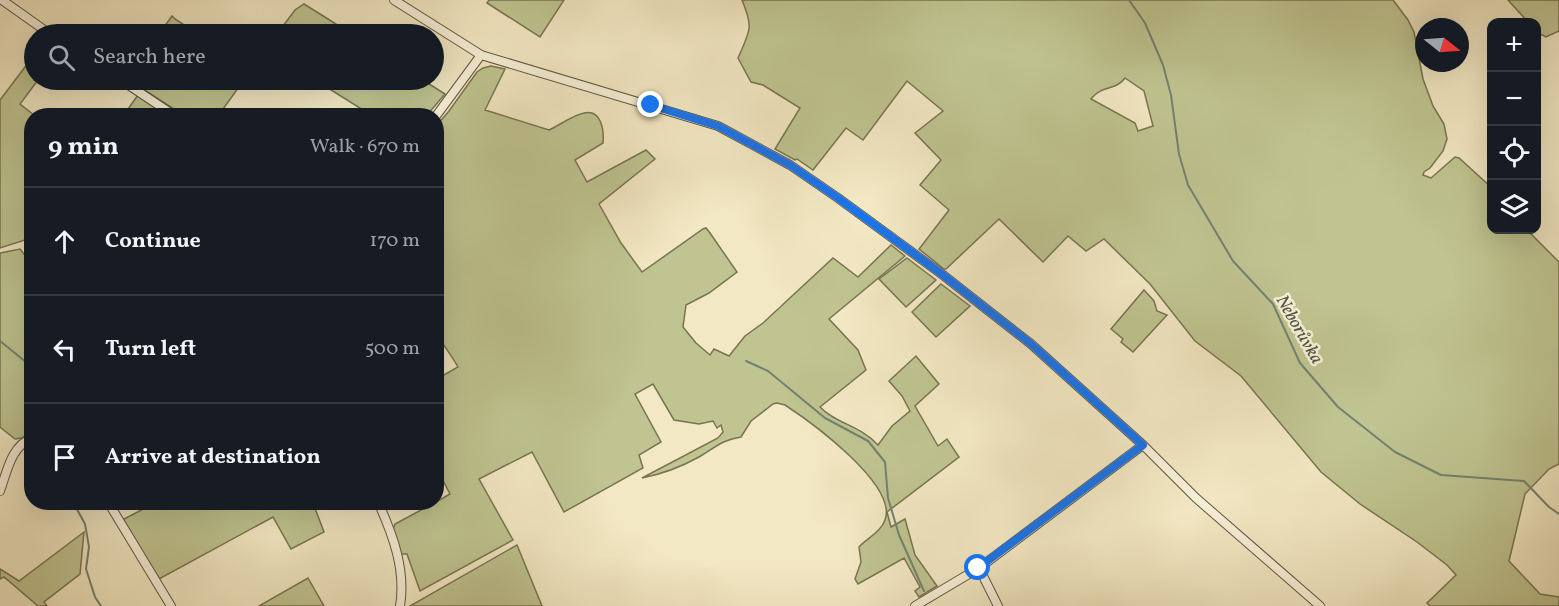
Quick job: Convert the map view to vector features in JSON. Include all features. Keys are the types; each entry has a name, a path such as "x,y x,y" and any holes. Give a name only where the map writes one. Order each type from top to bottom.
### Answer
{"street":[{"path":"2,0 36,24"},
{"path":"394,0 432,24"},
{"path":"444,32 481,55 718,126 790,165 943,275 1022,337 1143,445 1196,498 1320,606"},
{"path":"442,108 481,55"},
{"path":"136,90 163,108"},
{"path":"0,491 11,460 24,444"},
{"path":"915,606 978,568 1143,445"},
{"path":"113,510 171,606"},
{"path":"382,510 397,551 401,584 400,606"},
{"path":"978,568 999,606"}],"green space":[{"path":"489,0 564,0 540,37 487,3"},
{"path":"742,0 1393,0 1414,32 1415,72 1422,72 1433,106 1444,124 1447,139 1443,151 1423,175 1431,178 1455,157 1459,158 1487,183 1487,234 1531,234 1559,262 1559,464 1549,469 1525,494 1509,561 1540,594 1559,597 1559,606 1430,606 1427,603 1456,575 1447,565 1417,542 1360,504 1321,472 1241,376 1195,341 1150,284 1104,239 1086,251 1068,236 1043,262 999,219 946,269 919,249 949,210 920,185 941,160 915,133 943,111 907,81 863,140 846,128 813,170 797,159 775,149 800,108 763,85 751,82 738,58 749,29 748,17","holes":["1125,78 1144,91 1153,126 1138,131 1135,123 1091,99"]},
{"path":"1508,0 1559,0 1559,31 1546,37 1541,34 1541,18 1524,18"},
{"path":"304,4 336,24 284,24 295,10"},
{"path":"172,16 183,24 166,24"},
{"path":"491,66 505,69 485,110 549,130 580,114 595,114 601,122 603,143 575,160 587,182 646,150 655,159 599,204 621,243 642,272 703,229 706,228 710,233 737,272 709,293 686,305 683,327 710,355 714,349 729,356 745,336 763,323 833,258 858,277 891,245 905,256 829,319 858,350 866,370 820,407 826,413 864,433 878,445 892,426 910,411 902,396 889,381 916,356 939,384 915,406 938,446 947,439 959,457 887,512 891,527 905,519 915,555 937,586 919,597 915,591 920,587 904,558 858,584 855,579 861,562 859,547 883,524 886,506 879,490 850,456 785,405 773,404 751,421 741,437 723,442 678,467 642,478 718,438 723,432 721,425 717,428 713,421 699,424 674,420 653,384 635,394 661,442 639,455 643,468 564,512 532,452 479,479 513,540 420,591 407,554 400,554 393,529 395,524 421,510 444,510 444,497 450,494 444,482 444,375 458,367 444,346 444,117 477,72"},
{"path":"24,68 24,90 30,90 20,104 25,108 24,240 0,248 0,100"},
{"path":"144,90 237,90 224,108 172,108"},
{"path":"331,90 439,90 445,94 433,108 360,108"},
{"path":"138,95 157,108 129,108"},
{"path":"20,249 24,254 24,436 15,439 0,427 0,253"},
{"path":"907,258 936,280 906,307 879,279"},
{"path":"941,284 970,306 936,337 912,312"},
{"path":"1144,290 1154,301 1157,311 1167,315 1133,352 1111,329"},
{"path":"141,510 316,510 324,532 291,549 273,517 159,579 122,520"},
{"path":"84,532 80,574 44,602 47,606 38,606 4,577 0,579 0,569 19,581"},
{"path":"517,545 542,606 410,606"},
{"path":"308,578 324,606 259,606"}],"waterway":[{"name":"Neborůvka","path":"1129,0 1145,23 1163,65 1171,95 1179,154 1188,185 1233,261 1273,304 1300,363 1338,407 1395,452 1441,475 1524,481 1559,514"},
{"path":"0,341 24,360"},
{"path":"746,361 768,371 825,418 868,441 885,462 888,498 899,535 924,591"},
{"path":"77,510 85,524 89,547 86,569 95,597 101,606"}],"route":[{"path":"651,105 718,126 790,165 838,198 943,275 1031,344 1143,445 978,568"}]}
